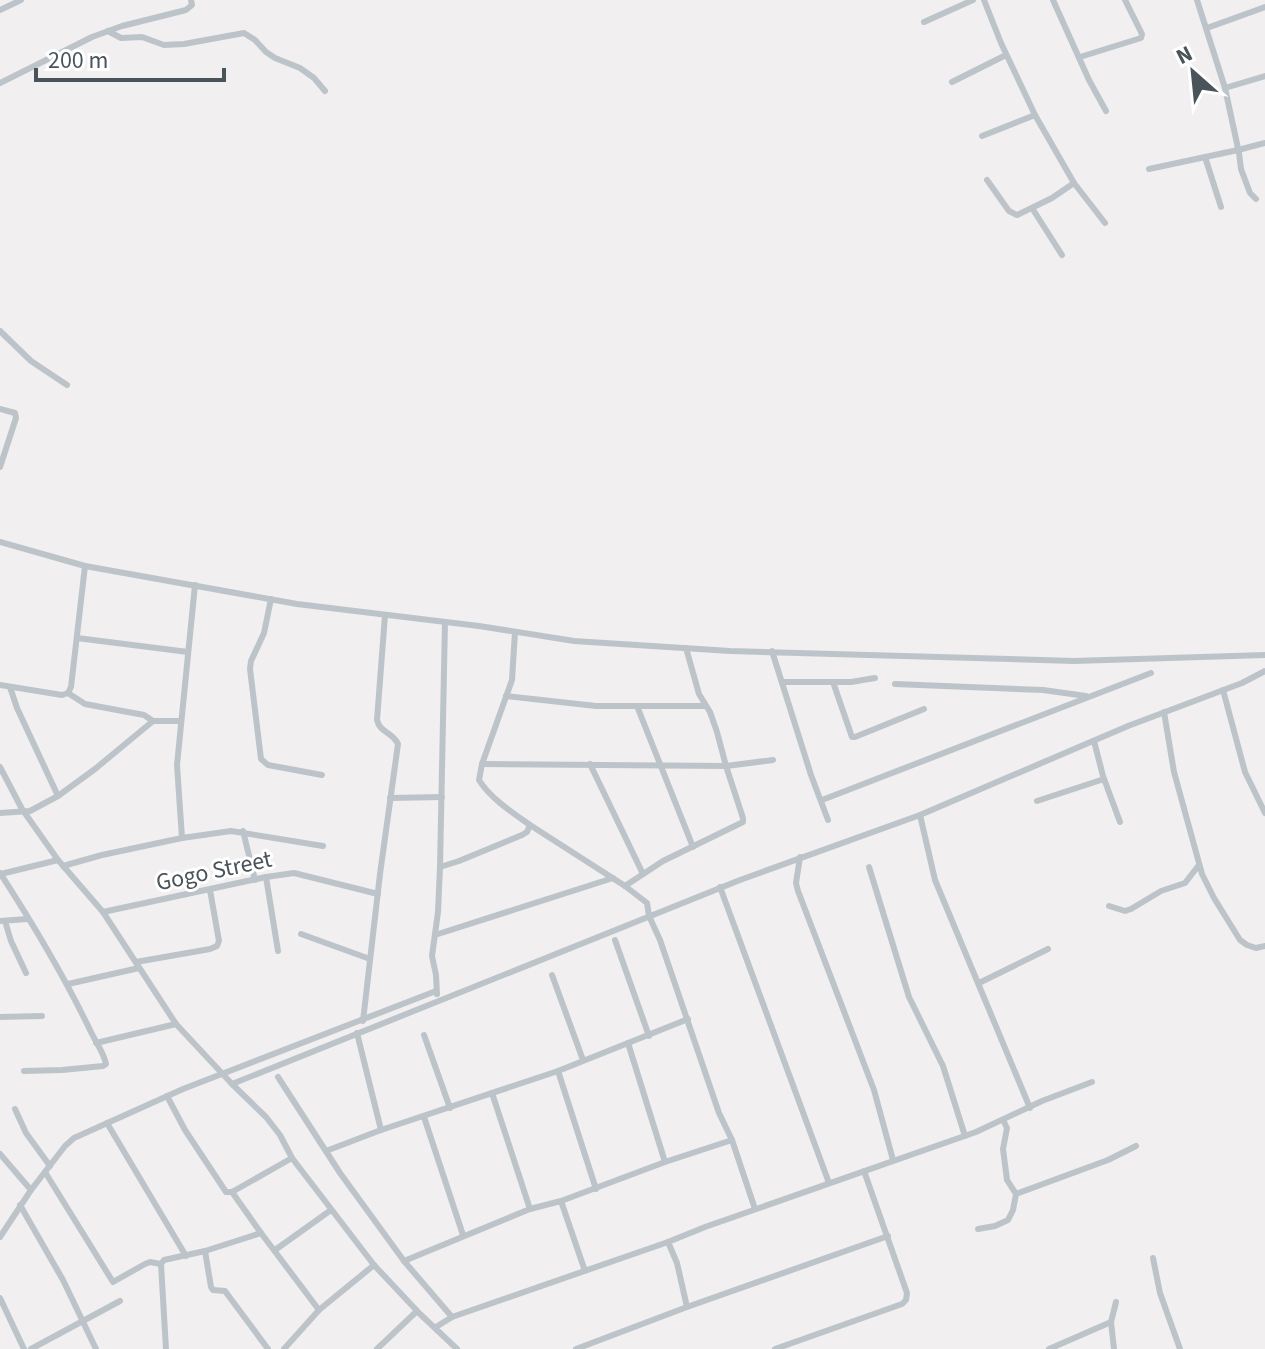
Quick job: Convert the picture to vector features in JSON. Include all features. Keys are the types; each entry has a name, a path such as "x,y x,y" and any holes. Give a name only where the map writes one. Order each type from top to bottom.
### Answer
{"street":[{"path":"0,10 21,0"},
{"path":"0,83 82,41 186,10 192,5 191,0"},
{"path":"924,22 973,0"},
{"path":"984,0 1035,115 1074,183 1105,223"},
{"path":"1053,0 1106,111"},
{"path":"1080,57 1141,38 1142,34 1125,0"},
{"path":"1197,0 1225,88 1241,169 1250,193 1256,199"},
{"path":"1207,28 1265,7"},
{"path":"108,31 121,38 142,37 164,45 244,33 275,58 300,68 314,78 325,91"},
{"path":"952,82 1006,55"},
{"path":"1225,88 1265,76"},
{"path":"982,136 1035,115"},
{"path":"1149,169 1265,143"},
{"path":"1205,157 1221,207"},
{"path":"987,180 1012,214 1017,215 1074,183"},
{"path":"1032,208 1062,255"},
{"path":"0,331 31,361 67,385"},
{"path":"0,409 15,413 16,418 0,467"},
{"path":"0,542 85,566 271,599 574,641 686,648 1074,661 1265,655"},
{"path":"0,685 62,695 68,693 85,566"},
{"path":"182,838 177,765 195,585"},
{"path":"271,599 264,633 250,669 261,759 268,765 322,775"},
{"path":"381,1130 359,1032 398,744 396,739 379,728 377,720 385,615"},
{"path":"437,1001 432,956 440,867 445,622"},
{"path":"515,632 512,680 479,780 530,825 646,901 755,1209"},
{"path":"77,638 188,652"},
{"path":"625,886 663,861 743,822 717,732 699,694 686,648"},
{"path":"772,651 828,820"},
{"path":"232,1084 720,887 920,815 1265,671"},
{"path":"822,800 1151,673"},
{"path":"782,682 875,678"},
{"path":"833,682 852,737 924,709"},
{"path":"895,684 1043,690 1090,696"},
{"path":"10,687 23,723 58,796"},
{"path":"1223,690 1245,772 1265,813"},
{"path":"68,693 85,704 144,715 153,721 181,721"},
{"path":"506,696 596,706 705,706"},
{"path":"637,706 693,847"},
{"path":"1164,712 1174,772 1202,874 1240,940 1256,948 1265,946"},
{"path":"0,813 33,810 58,796 153,721"},
{"path":"1094,741 1120,822"},
{"path":"482,764 726,766 773,760"},
{"path":"590,764 643,874"},
{"path":"0,767 25,812 58,860 103,912 176,1024 266,1117 292,1158 374,1265 457,1349"},
{"path":"1037,801 1104,779"},
{"path":"390,798 442,797"},
{"path":"920,815 935,880 1030,1108"},
{"path":"440,867 522,835 530,825"},
{"path":"63,866 182,838 231,831 323,846"},
{"path":"243,831 255,880"},
{"path":"800,857 796,883 798,891 874,1090 893,1160"},
{"path":"24,1071 103,1066 106,1060 68,984 0,874 58,860"},
{"path":"1109,906 1125,911 1131,909 1161,891 1185,883 1199,865"},
{"path":"869,867 909,997 943,1066 965,1136"},
{"name":"Gogo Street","path":"103,912 298,873 378,894"},
{"path":"266,877 278,951"},
{"path":"435,935 613,878"},
{"path":"720,887 829,1183"},
{"path":"68,984 217,946 219,941 210,890"},
{"path":"26,973 3,921 27,919"},
{"path":"301,934 370,959"},
{"path":"615,940 649,1036"},
{"path":"979,983 1048,949"},
{"path":"552,975 583,1060"},
{"path":"0,1237 20,1205 69,1142 167,1096 436,991"},
{"path":"0,1017 42,1016"},
{"path":"326,1151 558,1071 688,1019"},
{"path":"96,1043 176,1024"},
{"path":"424,1035 450,1108"},
{"path":"628,1043 665,1162"},
{"path":"558,1071 596,1189"},
{"path":"278,1077 404,1261 452,1317"},
{"path":"436,1327 452,1317 965,1136 1092,1082"},
{"path":"492,1093 530,1209"},
{"path":"167,1096 185,1130 226,1192 232,1192 292,1158"},
{"path":"15,1109 26,1133 50,1166"},
{"path":"424,1117 463,1235"},
{"path":"978,1229 1008,1220 1013,1210 1016,1194 1007,1180 1003,1149 1007,1128 1003,1120"},
{"path":"107,1123 186,1256"},
{"path":"404,1261 530,1209 561,1201 732,1140"},
{"path":"1016,1194 1108,1160 1136,1146"},
{"path":"0,1154 31,1190"},
{"path":"775,1349 908,1298 864,1171"},
{"path":"45,1172 113,1282 150,1262 161,1264"},
{"path":"232,1192 319,1310"},
{"path":"561,1201 585,1271"},
{"path":"20,1205 37,1231 96,1349"},
{"path":"275,1250 331,1210"},
{"path":"166,1349 161,1264 164,1260 261,1233"},
{"path":"576,1349 888,1236"},
{"path":"668,1242 677,1263 687,1307"},
{"path":"205,1251 211,1287 225,1291 268,1349"},
{"path":"1153,1258 1160,1293 1180,1349"},
{"path":"284,1349 319,1310 374,1265"},
{"path":"0,1298 24,1349"},
{"path":"31,1349 120,1301"},
{"path":"1114,1349 1111,1322 1116,1302"},
{"path":"377,1349 417,1311"},
{"path":"1049,1349 1111,1322"},
{"path":"606,1338 611,1349"}]}
